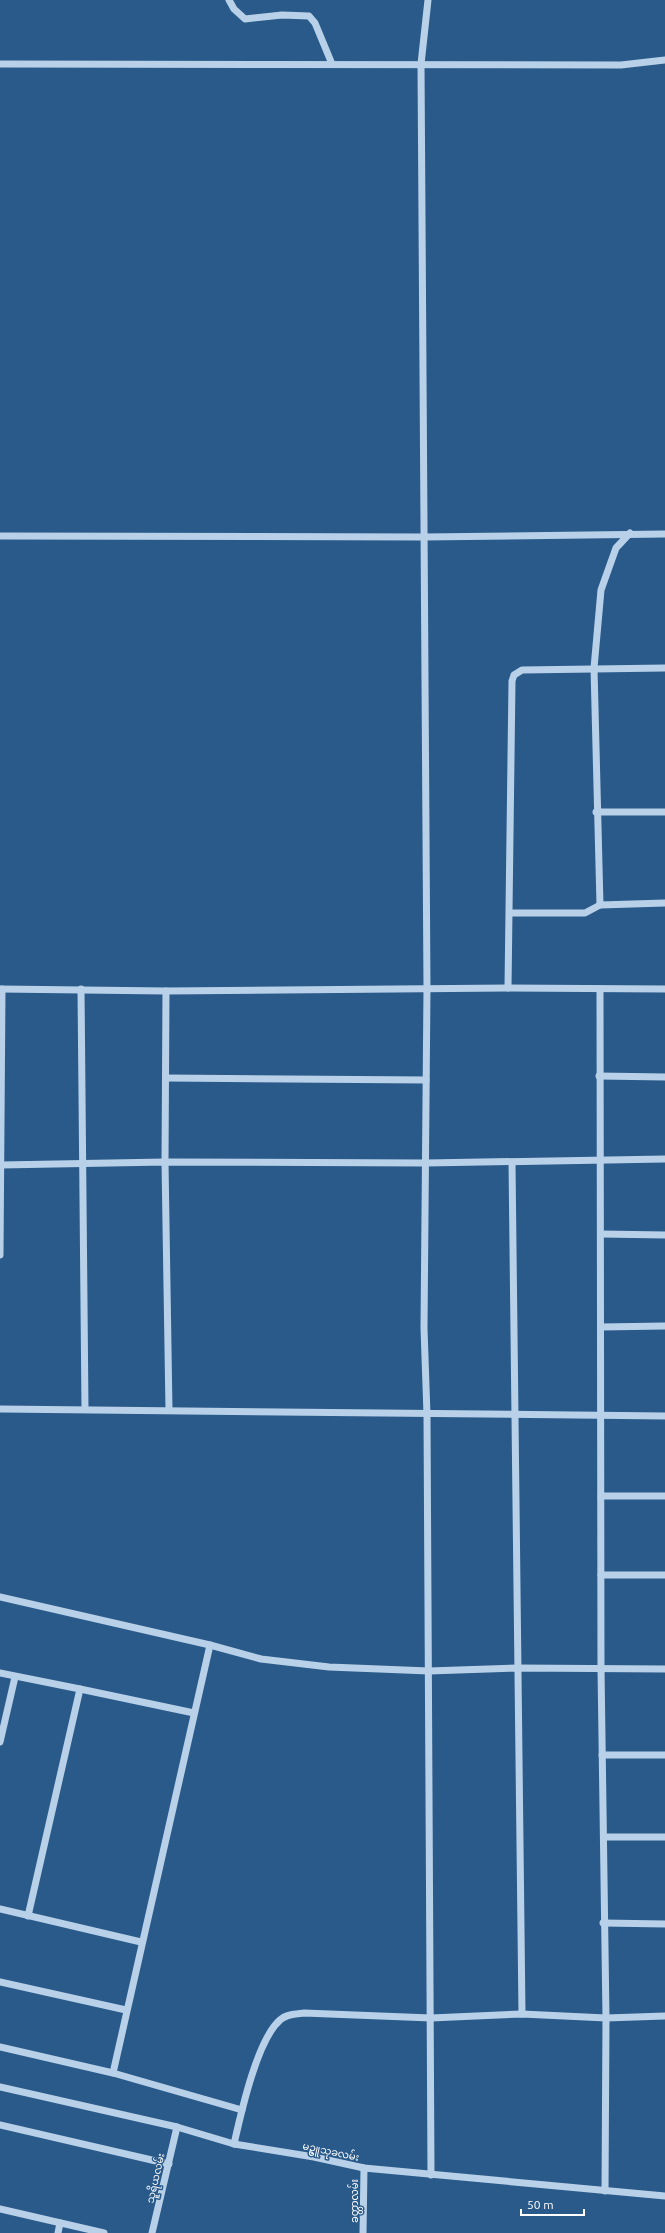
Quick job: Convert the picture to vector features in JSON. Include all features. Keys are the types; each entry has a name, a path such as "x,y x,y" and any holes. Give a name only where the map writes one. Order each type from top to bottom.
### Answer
{"street":[{"path":"229,0 234,9 245,19 282,15 309,16 315,23 332,64"},
{"path":"428,0 420,64 427,988 424,1328 427,1415 430,1671 431,2175"},
{"path":"0,64 621,65 665,60"},
{"path":"600,905 596,812 594,668 601,590 616,548 630,533"},
{"path":"0,536 424,537 630,533 665,534"},
{"path":"508,988 512,681 514,675 522,670 665,668"},
{"path":"596,812 665,812"},
{"path":"510,913 585,913 600,905 665,903"},
{"path":"0,1255 1,989 166,991 427,988 665,989"},
{"path":"80,989 85,1409"},
{"path":"600,989 599,1076 602,1327 601,1668 604,1837 603,1924 606,2018 605,2191"},
{"path":"166,991 165,1162 168,1410"},
{"path":"599,1076 665,1077"},
{"path":"166,1078 426,1080"},
{"path":"0,1165 165,1162 426,1163 665,1159"},
{"path":"512,1162 522,2014"},
{"path":"601,1234 665,1235"},
{"path":"602,1327 665,1326"},
{"path":"0,1409 168,1410 427,1415 665,1416"},
{"path":"601,1496 665,1496"},
{"path":"601,1575 665,1575"},
{"path":"0,1597 210,1645 261,1659 322,1666 430,1671 518,1668 665,1668"},
{"path":"113,2073 141,1942 210,1645"},
{"path":"0,1673 194,1712"},
{"path":"0,1742 15,1677"},
{"path":"28,1916 80,1689"},
{"path":"602,1755 665,1755"},
{"path":"604,1837 665,1837"},
{"path":"0,1909 141,1942"},
{"path":"603,1924 665,1924"},
{"path":"0,1982 126,2010"},
{"path":"234,2144 242,2110 261,2051 269,2035 281,2019 304,2013 430,2018 522,2014 606,2018 665,2016"},
{"path":"0,2047 113,2073 242,2110"},
{"name":"မဥ္ဇူသုခလမ်း","path":"0,2087 177,2127 234,2144 314,2157 364,2168 665,2196"},
{"path":"0,2125 169,2164"},
{"name":"သူရိယလမ်း","path":"152,2233 177,2127"},
{"name":"ခတ္တာလမ်း","path":"364,2168 364,2233"},
{"path":"0,2209 104,2233"},
{"path":"58,2233 60,2223"}]}
